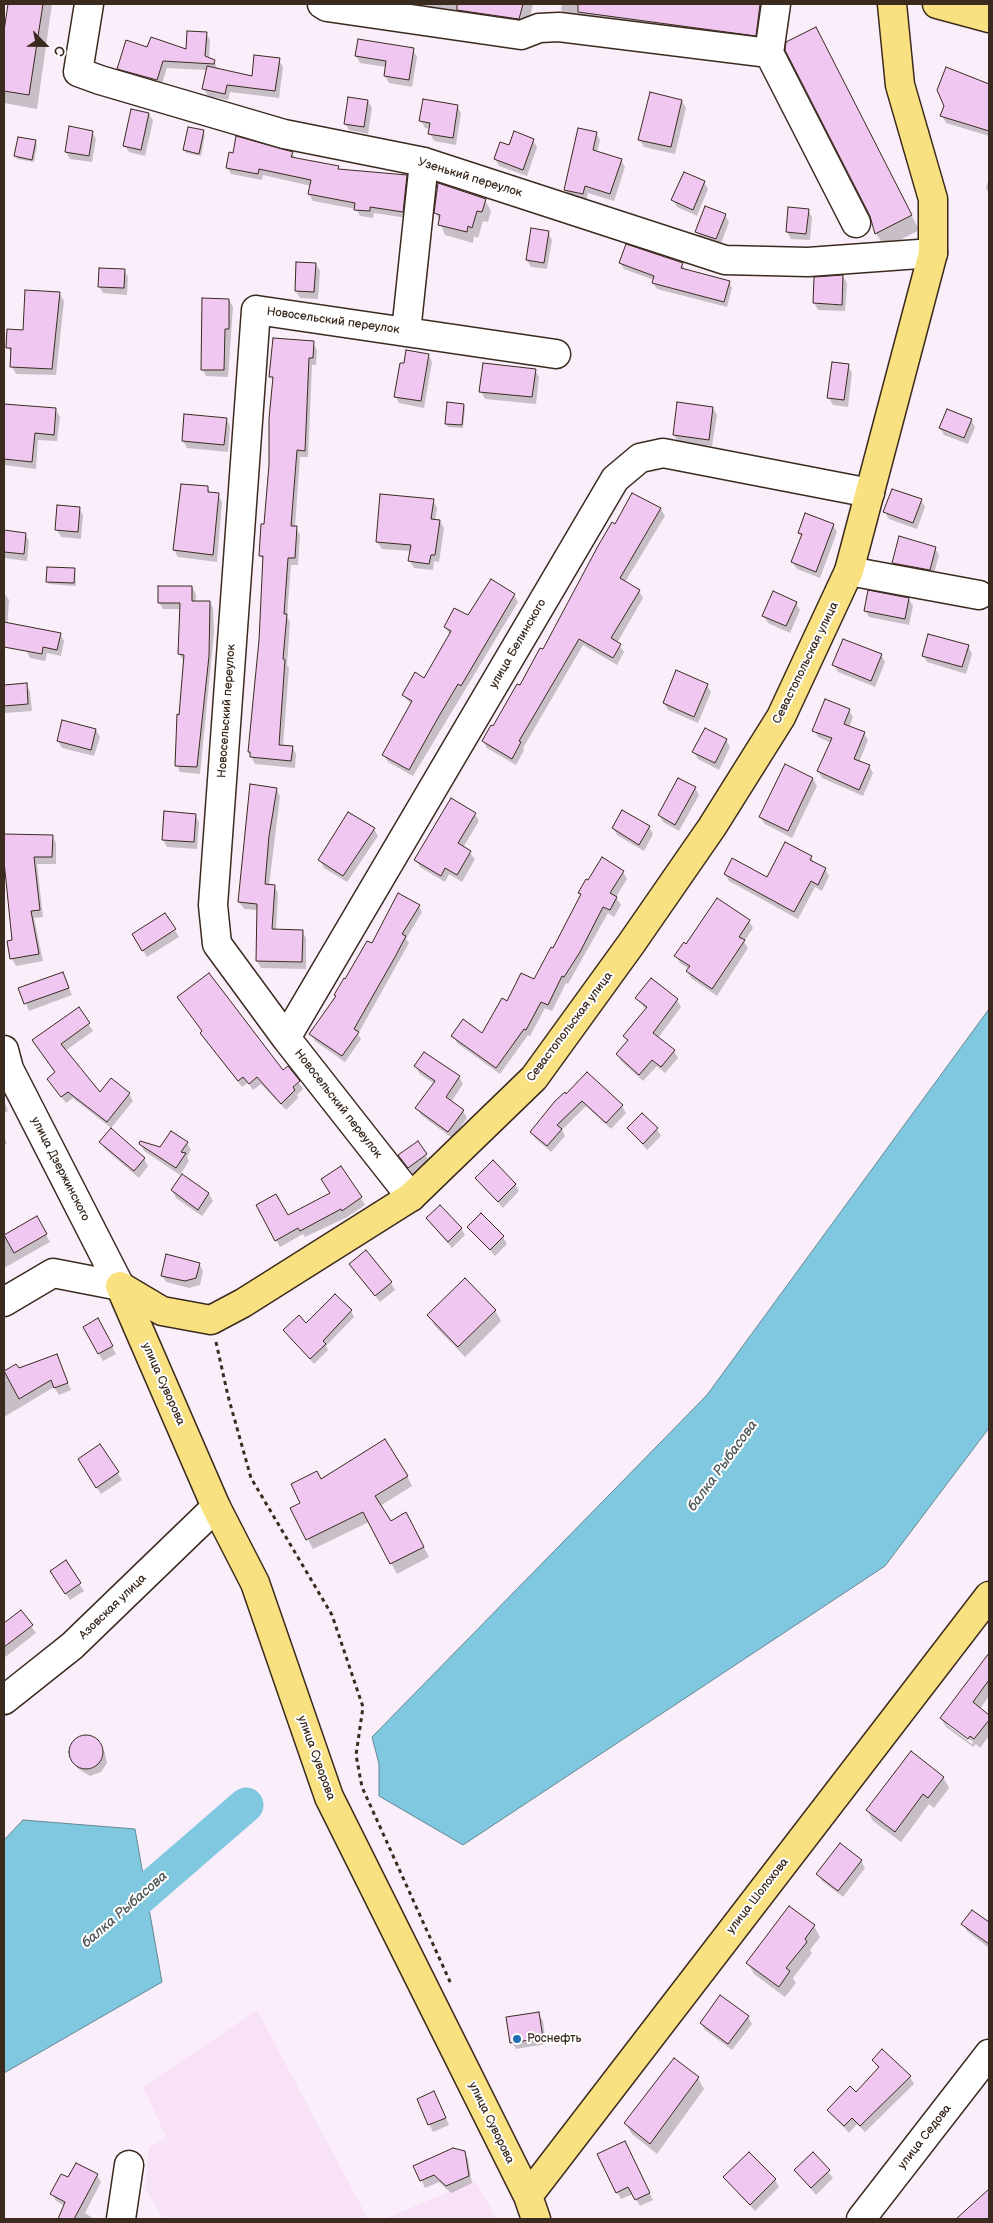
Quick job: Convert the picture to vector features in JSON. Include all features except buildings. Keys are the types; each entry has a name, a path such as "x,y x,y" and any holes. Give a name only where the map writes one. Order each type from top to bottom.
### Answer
{"main road":[{"name":"Севастопольская улица","path":"211,1320 243,1303 411,1197 534,1078 631,944 712,827 781,717 849,571 933,253 932,199 900,85 892,4"},
{"path":"937,4 989,18"},
{"path":"981,4 989,8"},
{"path":"120,1286 162,1312 211,1320"},
{"name":"улица Суворова","path":"120,1286 216,1507 255,1583 329,1797 532,2208"},
{"name":"улица Шолохова","path":"532,2208 989,1596"}],"street":[{"name":"Узенький переулок","path":"89,4 78,72 284,134 424,162 725,260 808,262 933,253"},
{"path":"322,4 337,8 521,35 541,16 559,28 769,53"},
{"path":"776,4 769,53 856,223"},
{"name":"Новосельский переулок","path":"406,332 424,162"},
{"name":"Новосельский переулок","path":"411,1197 286,1038 217,944 213,905 256,310 556,354"},
{"name":"улица Белинского","path":"286,1038 615,479 640,458 663,453 870,493"},
{"path":"849,571 979,595"},
{"name":"улица Дзержинского","path":"4,1050 9,1069 120,1286"},
{"path":"4,1302 53,1273 120,1286"},
{"name":"Азовская улица","path":"4,1700 72,1646 216,1507"},
{"name":"улица Седова","path":"861,2219 988,2057"},
{"path":"121,2219 129,2165"}],"path":[{"path":"211,1320 228,1396 252,1478 332,1615 363,1707 356,1755 362,1787 454,1992"}],"shaded area":[{"path":"257,2010 368,2219 163,2219 145,2188 149,2147 166,2137 143,2087"},
{"path":"475,2181 497,2219 384,2219"}],"water":[{"path":"989,1009 989,1428 885,1566 463,1845 379,1796 379,1764 372,1737 707,1395"},
{"path":"23,1820 135,1829 162,1982 4,2073 4,1840"}],"waterway":[{"name":"балка Рыбасова","path":"111,1922 246,1805"}],"place":[{"name":"Роснефть","path":"517,2039"}]}
